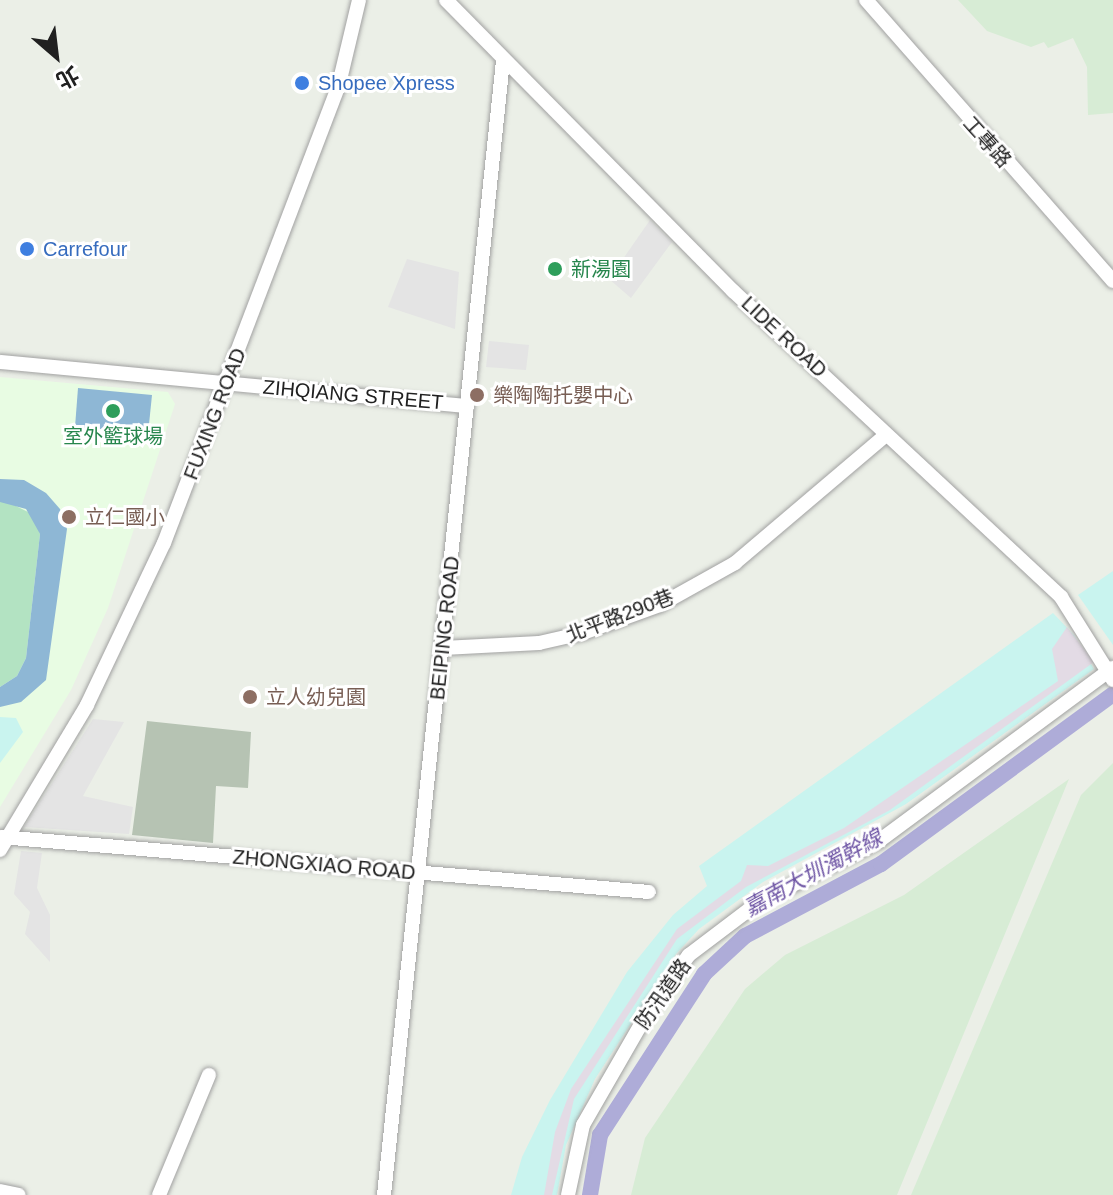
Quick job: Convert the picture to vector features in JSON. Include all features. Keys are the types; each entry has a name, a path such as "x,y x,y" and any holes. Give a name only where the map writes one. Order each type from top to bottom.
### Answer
{"street":[{"name":"FUXING ROAD","path":"3,842 87,705 164,543 339,84 359,0"},
{"name":"LIDE ROAD","path":"446,0 503,61 886,435 1061,597 1112,674"},
{"name":"工專路","path":"866,0 1113,281"},
{"name":"BEIPING ROAD","path":"384,1195 503,61"},
{"name":"ZIHQIANG STREET","path":"0,362 467,406"},
{"name":"北平路290巷","path":"443,648 539,643 583,633 660,605 735,563 886,435"},
{"name":"防汛道路","path":"568,1195 583,1125 649,1010 689,955 759,902 879,841 1112,674"},
{"name":"ZHONGXIAO ROAD","path":"3,842 649,892"},
{"path":"159,1195 209,1075"},
{"path":"0,1191 19,1195"}],"shaded area":[{"path":"958,0 1113,0 1113,113 1088,115 1087,67 1073,38 1048,48 1044,42 1031,47 987,31"},
{"path":"650,220 672,242 631,298 609,279"},
{"path":"407,259 459,272 455,329 388,307"},
{"path":"489,341 529,345 526,370 486,367"},
{"name":"立仁國小","path":"0,377 168,392 175,404 108,608 71,690 0,807"},
{"name":"室外籃球場","path":"78,388 152,395 148,434 75,427"},
{"path":"0,479 24,480 46,493 60,509 67,529 46,680 21,702 0,707 0,687 17,676 26,658 40,534 26,509 0,502"},
{"path":"1113,571 1113,645 1078,595"},
{"path":"1053,613 1074,635 1094,669 906,804 763,882 699,929 676,954 595,1079 566,1145 557,1195 511,1195 522,1157 550,1100 627,972 673,915 707,886 699,866"},
{"path":"1067,627 1094,662 890,810 746,887 677,939 574,1099 552,1195 544,1195 555,1132 571,1089 677,929 741,881 747,865 768,866 844,828 1058,681 1052,649"},
{"path":"0,717 16,718 23,732 0,763"},
{"path":"93,719 124,722 83,796 133,807 129,834 24,827"},
{"path":"147,721 251,732 248,788 216,786 213,843 132,835"},
{"path":"1113,763 1113,1195 911,1195 1081,795"},
{"path":"1069,779 897,1195 631,1195 645,1138 745,989 785,955 904,895"},
{"path":"21,851 42,853 37,888 50,915 50,962 25,934 30,912 14,894"}],"green space":[{"path":"6,501 34,515 40,534 26,658 17,676 0,687 0,502"}],"waterway":[{"name":"嘉南大圳濁幹線","path":"590,1195 600,1135 704,974 745,936 881,864 1113,694"}],"place":[{"name":"Shopee Xpress","path":"302,83"},
{"name":"Carrefour","path":"27,249"},
{"name":"新湯園","path":"555,269"},
{"name":"樂陶陶托嬰中心","path":"477,395"},
{"name":"室外籃球場","path":"113,411"},
{"name":"立仁國小","path":"69,517"},
{"name":"立人幼兒園","path":"250,697"}]}
